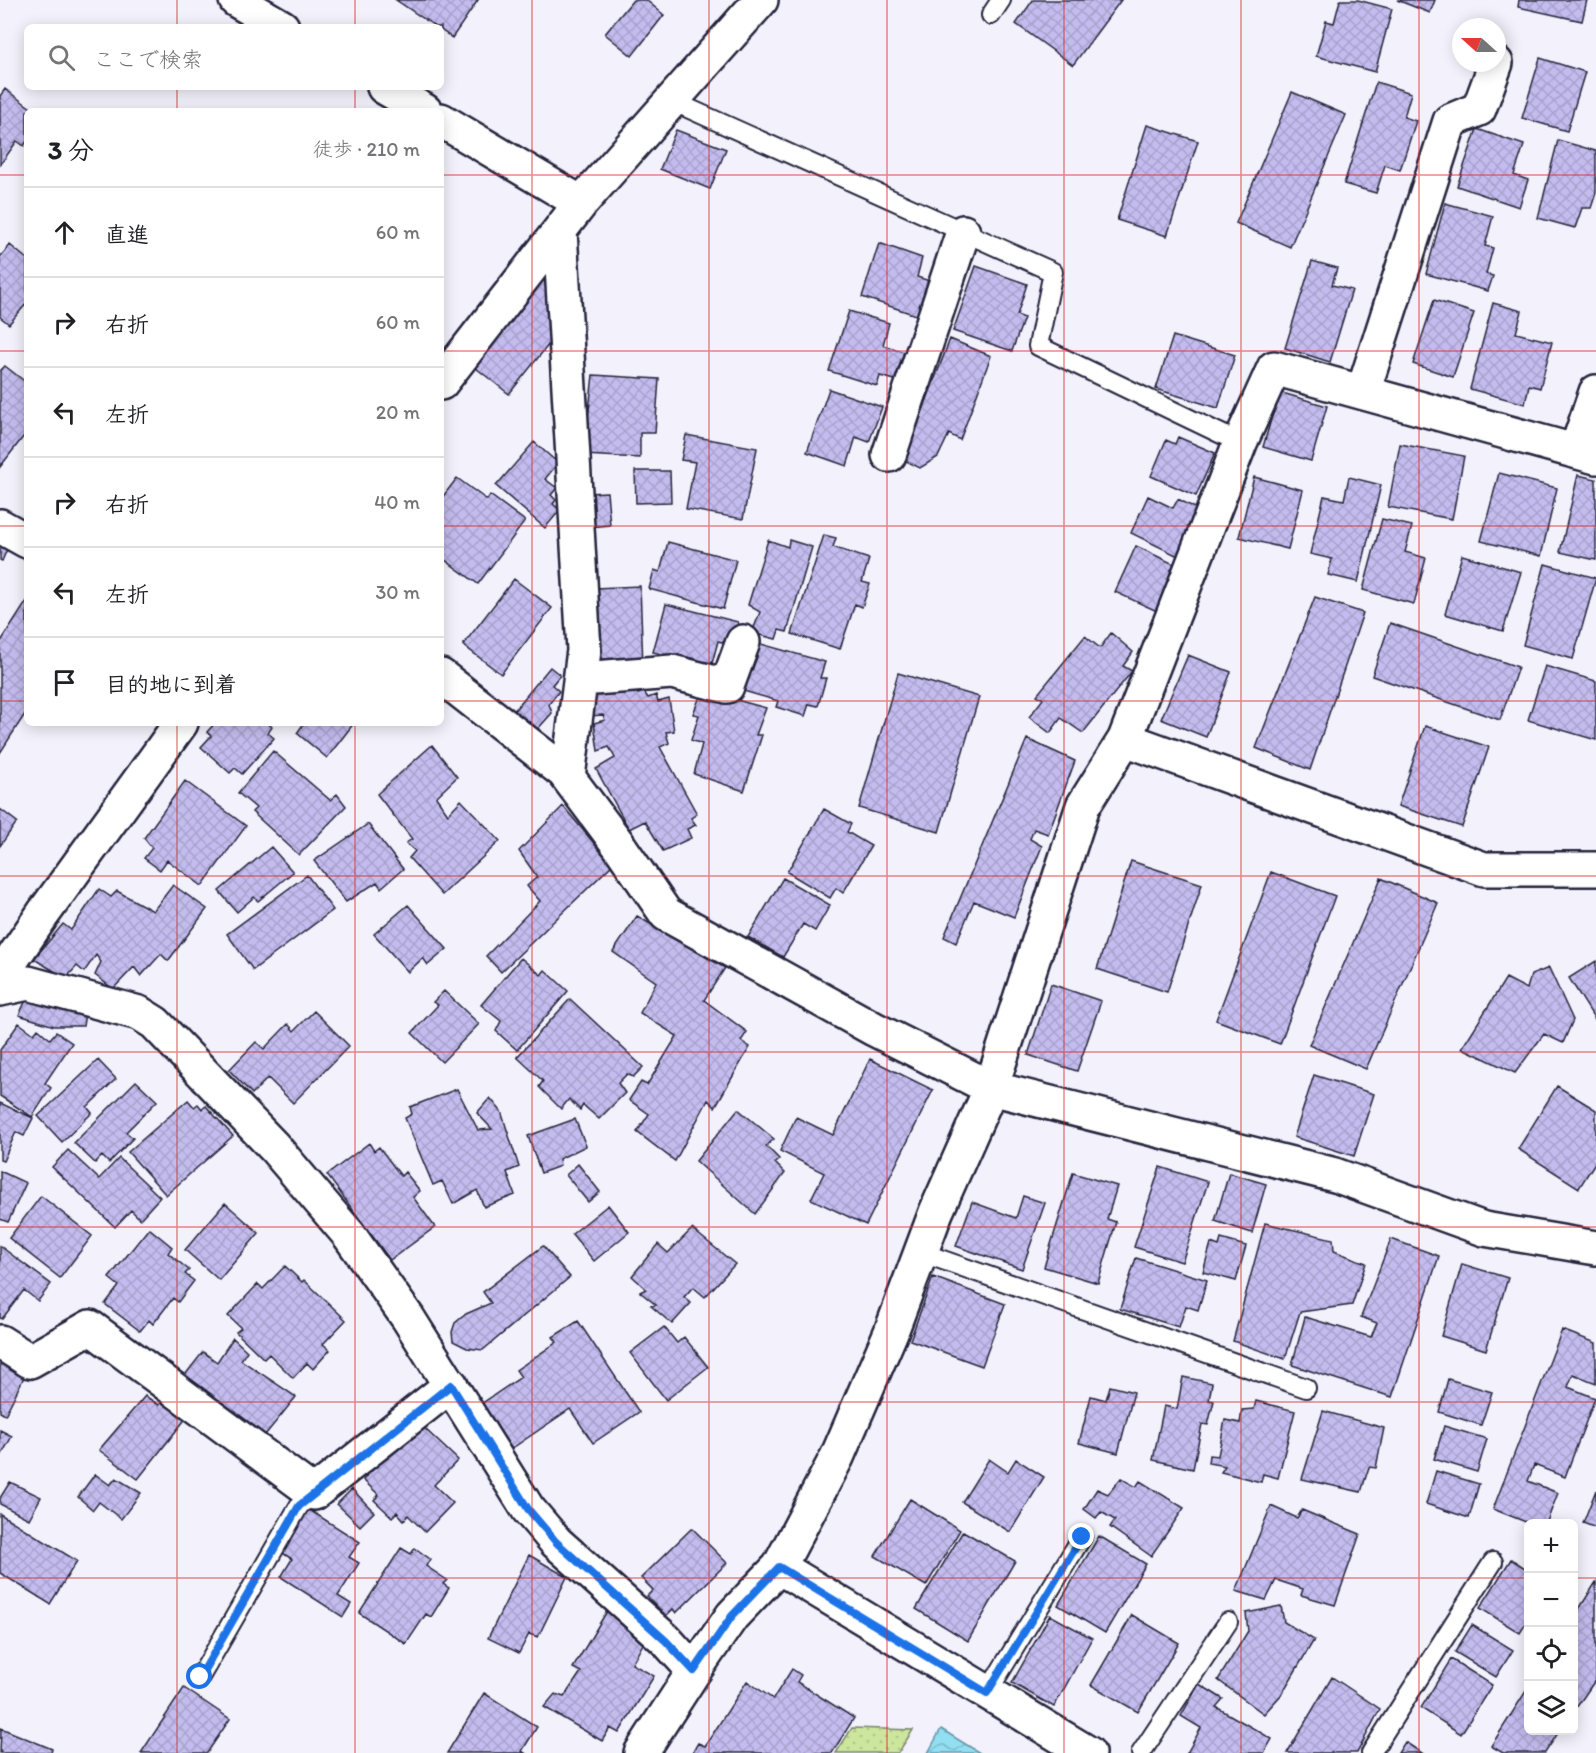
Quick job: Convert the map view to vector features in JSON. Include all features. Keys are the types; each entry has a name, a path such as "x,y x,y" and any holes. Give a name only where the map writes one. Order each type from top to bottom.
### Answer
{"street":[{"path":"236,0 277,24"},
{"path":"444,379 581,203 761,0"},
{"path":"1363,392 1450,121 1479,109 1492,72"},
{"path":"389,90 420,108"},
{"path":"444,122 581,203"},
{"path":"560,231 584,650 568,777"},
{"path":"889,455 963,232"},
{"path":"641,1753 732,1616 779,1567 837,1457 891,1332 936,1212 991,1088 1083,806 1125,739 1240,443 1274,368 1586,454 1596,392"},
{"path":"0,526 24,539"},
{"path":"581,679 672,672 727,686 743,642"},
{"path":"444,678 564,772 618,844 666,914 874,1029 991,1088 1335,1175 1484,1229 1596,1248"},
{"path":"0,977 179,726"},
{"path":"1125,739 1484,869 1596,869"},
{"path":"0,989 28,983 139,1013 155,1023 274,1148 349,1235 408,1318 528,1509 556,1542 666,1641 694,1671"},
{"path":"0,1342 30,1361 90,1327 314,1493 451,1385"},
{"path":"779,1567 1088,1753"}],"lane":[{"path":"672,100 1053,272 1038,346 1240,443"},
{"path":"921,1252 1306,1388"},
{"path":"200,1677 299,1506 314,1493"},
{"path":"987,1693 1082,1537"},
{"path":"1371,1753 1493,1563"},
{"path":"1141,1753 1227,1622"}],"green space":[{"path":"852,1728 913,1730 898,1753 836,1753"}],"water":[{"path":"941,1729 980,1753 928,1753"}],"building":[{"path":"396,0 478,0 452,38 444,32 444,24 432,24"},
{"path":"633,0 646,0 664,15 632,56 605,34"},
{"path":"1033,0 1121,0 1073,65 1016,24"},
{"path":"1340,0 1358,0 1392,9 1375,72 1316,56 1326,21 1334,23"},
{"path":"1397,0 1435,0 1430,13"},
{"path":"1519,0 1587,0 1582,21 1518,7"},
{"path":"1540,58 1585,72 1567,131 1522,118"},
{"path":"1376,82 1411,93 1404,117 1416,121 1400,170 1385,165 1376,193 1344,184"},
{"path":"5,89 31,108 24,108 24,146 17,141 0,165 0,96"},
{"path":"1292,92 1346,115 1290,247 1236,223"},
{"path":"1147,125 1198,141 1167,236 1117,220"},
{"path":"1477,129 1524,145 1514,175 1528,180 1519,207 1457,186"},
{"path":"676,130 726,149 710,189 660,169"},
{"path":"1558,140 1596,151 1596,193 1591,208 1582,208 1575,228 1538,218"},
{"path":"1445,203 1493,216 1485,246 1493,248 1486,274 1493,276 1488,291 1426,274"},
{"path":"879,243 922,258 917,277 933,282 922,317 862,297"},
{"path":"10,245 24,257 24,306 9,324 0,317 0,257"},
{"path":"1312,261 1337,268 1332,285 1352,290 1330,362 1285,348"},
{"path":"976,266 1027,284 1017,315 1024,318 1012,351 953,331"},
{"path":"541,279 551,283 553,339 509,394 472,365"},
{"path":"1434,300 1474,313 1453,377 1413,364"},
{"path":"1493,303 1522,311 1516,333 1552,342 1540,388 1529,385 1525,404 1470,389"},
{"path":"849,311 889,323 883,345 904,352 895,380 880,376 877,386 829,371"},
{"path":"1173,336 1235,355 1218,408 1156,389"},
{"path":"950,339 991,356 960,440 949,434 938,457 920,468 904,460"},
{"path":"5,366 24,381 24,436 0,467 0,371"},
{"path":"593,375 659,379 655,433 640,433 640,458 584,455"},
{"path":"829,389 882,407 869,442 856,437 847,466 807,452"},
{"path":"1279,392 1327,406 1311,461 1263,447"},
{"path":"686,435 757,448 743,519 686,509 695,462 681,460"},
{"path":"1178,437 1215,453 1196,496 1151,476 1166,440 1175,444"},
{"path":"534,442 558,463 545,479 557,488 551,495 556,500 553,504 560,510 545,528 496,486"},
{"path":"1400,444 1464,456 1452,519 1388,507"},
{"path":"635,471 670,471 671,502 636,503"},
{"path":"1499,473 1557,488 1541,556 1481,541"},
{"path":"1578,475 1596,479 1596,560 1560,552"},
{"path":"1254,477 1303,490 1288,549 1239,537"},
{"path":"1349,477 1381,485 1358,582 1328,575 1332,559 1310,554 1324,496 1344,500"},
{"path":"457,478 487,500 490,495 525,521 478,584 444,559 444,495"},
{"path":"607,492 610,525 590,527 587,493"},
{"path":"1148,496 1173,508 1178,499 1199,510 1178,556 1131,533"},
{"path":"1382,519 1412,526 1405,552 1426,558 1414,604 1363,590"},
{"path":"824,535 836,538 833,547 869,559 862,582 870,584 862,607 855,604 840,649 792,634"},
{"path":"768,540 788,547 789,540 812,547 787,632 779,630 776,639 752,633 760,612 748,605"},
{"path":"668,542 736,560 723,609 649,589 654,570 660,572"},
{"path":"0,544 8,547 2,561 0,560"},
{"path":"1136,546 1178,566 1157,611 1115,592"},
{"path":"1462,555 1521,572 1503,631 1445,614"},
{"path":"1545,564 1596,578 1573,659 1523,645"},
{"path":"514,579 552,608 501,674 463,645"},
{"path":"640,586 643,666 597,668 595,588"},
{"path":"1315,597 1363,613 1310,770 1256,748"},
{"path":"666,604 738,622 733,645 718,641 711,667 653,652"},
{"path":"24,606 24,716 0,753 0,643"},
{"path":"1390,623 1518,667 1500,720 1372,676"},
{"path":"1111,633 1133,652 1123,666 1132,671 1083,733 1061,718 1050,733 1029,717 1043,699 1037,695 1085,636 1100,648"},
{"path":"754,642 825,662 820,678 826,678 818,706 809,704 805,716 776,707 778,701 740,690"},
{"path":"1188,655 1231,672 1206,737 1161,719"},
{"path":"1545,666 1596,681 1596,740 1528,720"},
{"path":"550,667 560,675 552,685 559,691 549,704 552,713 536,731 513,712"},
{"path":"898,673 979,697 939,832 859,808"},
{"path":"594,684 637,689 638,694 644,692 648,698 656,695 658,702 669,699 674,731 666,732 669,743 660,747 697,814 691,818 696,825 687,829 691,838 663,851 645,821 629,829 596,769 615,758 609,747 598,751 594,723 605,720 603,715 590,716"},
{"path":"701,694 727,703 729,698 766,708 756,735 762,735 744,791 694,774 702,744 691,740 699,715 693,714"},
{"path":"212,726 271,726 268,733 274,738 242,774 235,768 230,773 201,747 211,736 207,732"},
{"path":"302,726 352,726 327,758 297,733"},
{"path":"1425,726 1489,747 1462,827 1398,806"},
{"path":"1027,739 1075,761 1048,834 1034,829 1030,839 1042,846 1014,917 974,901 956,943 944,937"},
{"path":"432,745 457,777 436,797 448,814 461,800 500,841 442,895 409,858 415,851 406,843 412,839 377,794"},
{"path":"273,751 330,800 337,794 346,806 299,855 252,812 256,808 238,793"},
{"path":"185,781 246,826 202,886 167,860 160,870 144,858 152,848 144,838"},
{"path":"563,806 612,865 501,972 486,956 540,901 527,886 537,877 519,851"},
{"path":"0,809 17,822 0,846"},
{"path":"824,809 851,824 847,832 871,846 843,893 836,888 830,898 787,872"},
{"path":"368,824 403,869 381,888 377,882 346,902 314,861"},
{"path":"271,847 293,872 258,901 254,897 237,912 219,891"},
{"path":"1131,861 1202,884 1167,992 1097,969"},
{"path":"1271,872 1335,896 1280,1044 1216,1020"},
{"path":"307,875 333,910 253,970 227,934"},
{"path":"783,878 830,905 815,931 803,924 783,957 748,937"},
{"path":"1381,878 1438,903 1366,1069 1309,1045"},
{"path":"173,885 207,909 168,961 161,954 141,976 134,967 113,989 95,975 101,962 96,955 84,972 77,966 66,978 34,959 63,924 71,930 99,889 111,897 117,891 153,911"},
{"path":"408,905 447,949 428,965 423,958 408,972 374,934"},
{"path":"637,916 725,968 704,1000 747,1032 741,1041 750,1047 715,1107 708,1100 675,1161 637,1132 649,1114 629,1100 641,1082 647,1085 677,1036 640,1013 656,982 613,952"},
{"path":"521,958 541,975 545,970 568,991 517,1050 496,1031 501,1021 481,1005"},
{"path":"1596,961 1596,1021 1569,978"},
{"path":"1549,968 1573,1020 1563,1043 1544,1034 1515,1073 1462,1048 1506,978 1527,989 1531,975"},
{"path":"1051,984 1101,1001 1077,1071 1028,1055"},
{"path":"444,991 479,1024 442,1062 412,1033 438,1005 433,1002"},
{"path":"28,996 85,1013 83,1026 54,1026 19,1015"},
{"path":"570,999 643,1067 633,1077 627,1074 618,1083 625,1093 599,1119 583,1105 580,1110 569,1099 561,1109 539,1087 543,1081 517,1057"},
{"path":"314,1011 349,1046 293,1103 268,1078 252,1094 229,1070 256,1042 264,1049 288,1024 294,1031"},
{"path":"19,1023 34,1034 38,1029 50,1039 56,1032 72,1043 45,1083 51,1088 32,1117 0,1096 0,1050"},
{"path":"870,1059 933,1090 866,1225 811,1199 824,1173 780,1151 796,1117 833,1135"},
{"path":"98,1060 116,1079 87,1107 92,1113 62,1142 38,1116"},
{"path":"1314,1075 1374,1094 1354,1156 1294,1137"},
{"path":"136,1081 157,1101 126,1132 133,1138 109,1163 102,1156 95,1163 74,1143"},
{"path":"1557,1086 1596,1110 1596,1161 1579,1188 1518,1149"},
{"path":"457,1089 478,1130 492,1129 477,1113 490,1098 501,1111 519,1167 507,1172 515,1195 484,1207 477,1190 453,1204 442,1181 433,1185 405,1118 412,1114 410,1107"},
{"path":"188,1100 194,1107 198,1104 202,1109 206,1106 233,1136 166,1195 128,1152"},
{"path":"0,1103 33,1118 24,1136 16,1132 3,1161 0,1160"},
{"path":"738,1109 774,1139 766,1146 779,1159 775,1163 785,1173 755,1214 696,1161"},
{"path":"575,1119 586,1146 559,1159 560,1166 541,1173 528,1136"},
{"path":"369,1143 374,1151 379,1147 401,1176 405,1172 420,1191 413,1197 435,1227 390,1260 327,1175"},
{"path":"68,1150 99,1179 119,1158 160,1197 140,1219 131,1210 115,1227 52,1167"},
{"path":"578,1164 600,1192 588,1202 566,1175"},
{"path":"1160,1167 1208,1182 1182,1262 1134,1247"},
{"path":"0,1171 26,1183 8,1222 0,1219"},
{"path":"1073,1173 1117,1186 1107,1219 1116,1222 1098,1283 1044,1267"},
{"path":"1229,1173 1266,1184 1252,1233 1215,1221"},
{"path":"41,1196 92,1236 60,1278 9,1238"},
{"path":"1023,1196 1045,1203 1022,1269 956,1246 972,1202 1016,1218"},
{"path":"225,1203 259,1233 219,1280 185,1250"},
{"path":"608,1205 629,1232 594,1261 572,1234"},
{"path":"1265,1223 1333,1239 1334,1251 1366,1263 1352,1305 1300,1312 1285,1359 1233,1341"},
{"path":"149,1228 172,1247 168,1253 189,1270 185,1274 194,1281 178,1302 173,1298 153,1324 149,1320 140,1331 105,1304 119,1286 109,1278"},
{"path":"692,1229 735,1264 705,1297 693,1287 684,1297 691,1303 672,1324 651,1306 656,1305 640,1292 646,1289 632,1276 658,1244 668,1253"},
{"path":"1221,1239 1246,1246 1236,1281 1203,1272 1211,1243 1219,1246"},
{"path":"1391,1239 1439,1256 1392,1397 1292,1365 1305,1317 1371,1337 1377,1323 1361,1317"},
{"path":"0,1246 51,1284 38,1301 24,1290 2,1319 0,1318"},
{"path":"543,1246 570,1277 483,1350 467,1348 453,1341 452,1332 455,1323 466,1314 491,1303 483,1292"},
{"path":"1136,1258 1207,1280 1198,1310 1186,1306 1179,1327 1120,1309"},
{"path":"1462,1264 1508,1278 1486,1350 1441,1336"},
{"path":"285,1266 302,1282 304,1280 346,1320 323,1344 330,1350 313,1369 307,1363 293,1378 269,1354 264,1359 236,1332 241,1328 228,1316 258,1284 263,1289"},
{"path":"933,1277 1005,1304 982,1366 910,1340"},
{"path":"578,1321 639,1412 593,1443 570,1409 511,1449 481,1404 521,1377 516,1370 557,1342 553,1337"},
{"path":"664,1327 677,1343 684,1337 708,1367 666,1400 630,1353"},
{"path":"1562,1330 1596,1343 1596,1383 1573,1374 1568,1387 1595,1398 1565,1477 1534,1465 1528,1481 1558,1493 1548,1519 1524,1519 1524,1521 1493,1509"},
{"path":"233,1338 247,1351 241,1360 296,1397 261,1440 181,1380 203,1352 217,1362"},
{"path":"0,1359 25,1375 5,1415 0,1412"},
{"path":"1183,1377 1212,1383 1209,1400 1214,1401 1208,1425 1202,1424 1193,1469 1153,1460 1164,1406 1177,1409"},
{"path":"1448,1379 1492,1392 1481,1425 1439,1412"},
{"path":"1110,1386 1134,1392 1118,1453 1079,1443 1091,1396 1106,1400"},
{"path":"145,1396 159,1405 165,1399 187,1417 138,1479 99,1450"},
{"path":"1256,1401 1295,1411 1278,1478 1263,1474 1261,1482 1221,1472 1225,1466 1208,1463 1209,1455 1218,1456 1225,1420 1240,1423 1242,1410 1254,1409"},
{"path":"1323,1411 1384,1428 1376,1468 1369,1467 1361,1492 1302,1479"},
{"path":"422,1426 458,1460 434,1485 453,1503 425,1532 408,1515 404,1520 397,1512 392,1517 374,1500 379,1495 363,1480 397,1444 402,1448"},
{"path":"1444,1426 1487,1439 1477,1472 1434,1459"},
{"path":"0,1430 12,1436 0,1458"},
{"path":"989,1459 1008,1472 1016,1459 1044,1477 1010,1532 962,1502"},
{"path":"1436,1471 1479,1484 1469,1518 1426,1504"},
{"path":"95,1474 110,1485 116,1478 141,1493 121,1519 99,1502 93,1510 78,1497"},
{"path":"1121,1478 1136,1487 1140,1481 1184,1508 1151,1556 1110,1527 1115,1520 1101,1512 1096,1518 1084,1509 1097,1489 1108,1494"},
{"path":"10,1482 41,1497 29,1519 0,1504 0,1498"},
{"path":"352,1489 374,1512 360,1526 337,1504"},
{"path":"1596,1490 1596,1528 1583,1523"},
{"path":"910,1499 960,1530 926,1586 875,1556"},
{"path":"1271,1506 1297,1518 1302,1510 1360,1534 1335,1605 1301,1595 1303,1589 1276,1580 1266,1600 1236,1591"},
{"path":"308,1509 360,1542 349,1557 359,1563 338,1596 351,1604 343,1617 281,1577 292,1559 281,1552"},
{"path":"0,1514 77,1561 50,1604 0,1573"},
{"path":"692,1528 727,1563 676,1613 673,1609 666,1616 647,1596 653,1590 641,1578"},
{"path":"963,1531 1015,1561 968,1641 916,1609"},
{"path":"1099,1536 1146,1564 1105,1633 1058,1605"},
{"path":"401,1548 411,1554 415,1548 430,1559 426,1566 447,1580 443,1584 449,1588 431,1617 426,1614 406,1644 359,1613"},
{"path":"529,1555 567,1577 538,1637 529,1634 519,1653 488,1638"},
{"path":"1511,1559 1524,1567 1524,1626 1520,1633 1480,1608"},
{"path":"1596,1582 1596,1679 1578,1705 1578,1627 1578,1611"},
{"path":"1281,1606 1284,1622 1314,1640 1281,1695 1264,1714 1218,1680 1248,1631 1246,1613"},
{"path":"607,1611 644,1642 632,1664 654,1676 619,1733 610,1728 602,1741 544,1707 555,1694 564,1697 581,1672 573,1668"},
{"path":"1050,1615 1092,1638 1054,1707 1012,1683"},
{"path":"1132,1615 1179,1643 1138,1712 1091,1685"},
{"path":"1472,1625 1513,1650 1496,1677 1455,1652"},
{"path":"1451,1659 1492,1685 1461,1734 1421,1708"},
{"path":"792,1669 801,1675 797,1682 854,1718 832,1753 692,1753 698,1743 705,1746 747,1681 773,1699"},
{"path":"1332,1677 1380,1709 1357,1753 1287,1753"},
{"path":"1199,1684 1223,1699 1216,1707 1272,1739 1264,1753 1187,1753 1201,1728 1181,1716"},
{"path":"184,1688 230,1719 207,1753 141,1753"},
{"path":"484,1693 537,1727 522,1751 525,1753 447,1753"},
{"path":"1524,1694 1524,1735 1557,1735 1545,1753 1503,1753 1491,1746"},
{"path":"1,1728 52,1749 51,1753 0,1753"},
{"path":"1405,1742 1422,1753 1398,1753"}],"route":[{"path":"200,1677 299,1506 451,1385 528,1509 556,1542 666,1641 694,1671 732,1616 779,1567 987,1693 1082,1537"}]}
